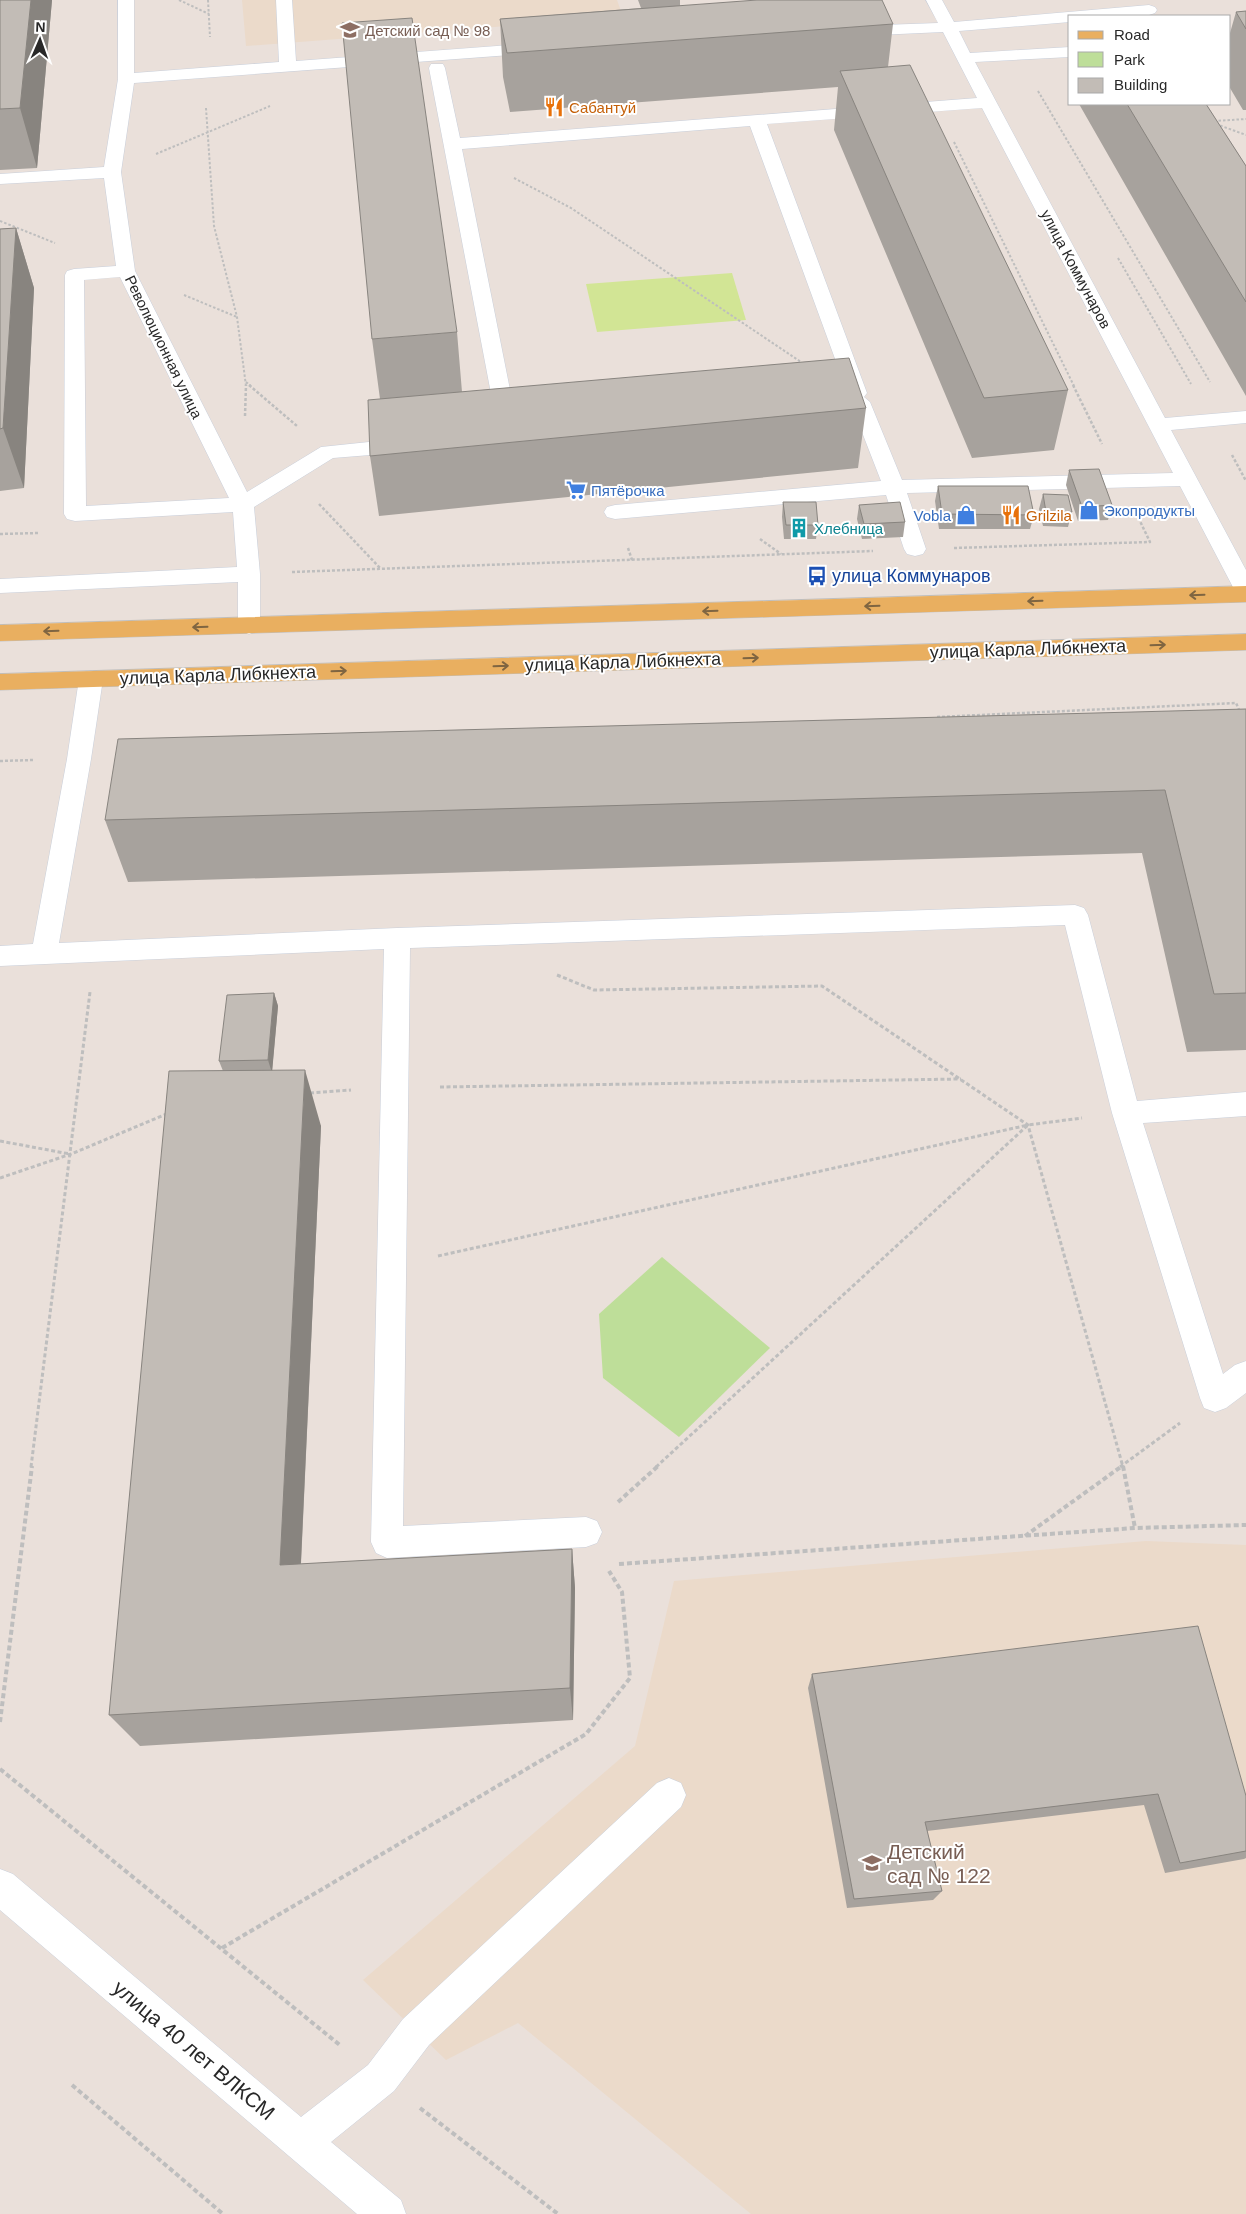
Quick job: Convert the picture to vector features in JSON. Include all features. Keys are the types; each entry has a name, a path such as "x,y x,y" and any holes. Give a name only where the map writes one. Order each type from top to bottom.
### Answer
{"main road":[{"path":"0,633 1246,592"},
{"name":"улица Карла Либкнехта","path":"0,682 1246,642"}],"street":[{"name":"Революционная улица","path":"126,0 126,79 112,172 126,271 242,504 249,574 249,626"},
{"path":"284,0 288,66"},
{"name":"улица Коммунаров","path":"934,0 1246,592"},
{"path":"1090,15 1148,10"},
{"path":"842,31 949,27 1068,17"},
{"path":"126,79 551,47"},
{"path":"965,58 1068,52"},
{"path":"437,68 509,435"},
{"path":"452,144 988,102"},
{"path":"757,120 860,402 894,487 915,549"},
{"path":"0,179 112,172"},
{"path":"126,271 74,275 75,514 242,504 328,452 423,443"},
{"path":"821,405 860,402"},
{"path":"1158,425 1239,417"},
{"path":"615,512 894,487 1187,479"},
{"path":"0,586 249,574"},
{"path":"44,954 79,759 91,679"},
{"path":"0,956 397,938 1075,915 1126,1113 1214,1398 1246,1375"},
{"path":"397,938 387,1542 586,1532"},
{"path":"1126,1113 1246,1104"},
{"path":"301,2142 381,2078 416,2032 669,1795"},
{"name":"улица 40 лет ВЛКСМ","path":"0,1888 387,2214"}],"path":[{"path":"179,0 209,14"},
{"path":"1017,56 1239,417"},
{"path":"204,73 214,226 237,317 246,382 245,420"},
{"path":"112,172 278,102"},
{"path":"249,574 1150,542 937,106"},
{"path":"1246,119 1208,122 1246,136"},
{"path":"452,144 571,208 860,402"},
{"path":"246,382 328,452"},
{"path":"291,475 381,569"},
{"path":"0,534 48,532"},
{"path":"936,717 1236,703 1242,718"},
{"path":"0,761 79,759"},
{"path":"0,1722 71,1154 94,952"},
{"path":"548,972 594,990 822,986 1028,1125 1123,1465 1135,1528"},
{"path":"306,1094 394,1087 961,1079"},
{"path":"0,1178 71,1154 170,1113"},
{"path":"392,1267 1028,1125 1126,1113"},
{"path":"222,1948 586,1734 630,1678 622,1592 586,1532 1028,1125"},
{"path":"0,1141 71,1154"},
{"path":"1025,1536 1214,1398"},
{"path":"606,1565 1135,1528 1246,1525"},
{"path":"0,1768 381,2078 558,2214"},
{"path":"72,2085 223,2214"}],"shaded area":[{"name":"Детский сад № 98","path":"242,0 617,0 623,17 246,46"},
{"name":"Детский сад № 122","path":"1146,1541 1246,1545 1246,2214 751,2214 518,2023 446,2060 363,1980 635,1746 674,1581"}],"green space":[{"path":"732,273 746,320 597,332 586,284"},
{"path":"662,1257 770,1348 679,1437 603,1378 599,1314"}],"building":[{"path":"0,0 31,0 20,108 0,109"},
{"path":"757,0 882,0 893,24 507,53 500,19"},
{"path":"1246,11 1246,29 1236,12"},
{"path":"412,18 457,332 372,339 342,23"},
{"path":"910,65 1068,390 984,398 840,71"},
{"path":"1128,105 1207,105 1246,166 1246,302"},
{"path":"16,228 3,428 0,429 0,229"},
{"path":"849,358 866,408 370,456 368,400"},
{"path":"1099,469 1112,505 1082,507 1069,470"},
{"path":"938,486 1028,486 1034,515 942,514"},
{"path":"1043,494 1068,495 1072,512 1046,512"},
{"path":"783,502 816,502 818,525 786,525"},
{"path":"900,502 905,522 864,524 859,505"},
{"path":"1246,709 1246,993 1214,994 1165,790 105,820 118,739"},
{"path":"274,993 268,1060 219,1061 227,995"},
{"path":"305,1070 280,1565 572,1549 570,1688 109,1715 169,1071"},
{"path":"1198,1626 1246,1796 1246,1851 1180,1863 1158,1794 925,1822 942,1891 854,1899 812,1674"}],"place":[{"name":"Детский сад № 98","path":"350,30"},
{"name":"Сабантуй","path":"554,107"},
{"name":"Пятёрочка","path":"576,490"},
{"name":"Экопродукты","path":"1089,510"},
{"name":"Vobla","path":"966,515"},
{"name":"Grilzila","path":"1011,515"},
{"name":"Хлебница","path":"799,528"},
{"name":"улица Коммунаров","path":"817,576"},
{"name":"Детский сад № 122","path":"872,1863"}]}
